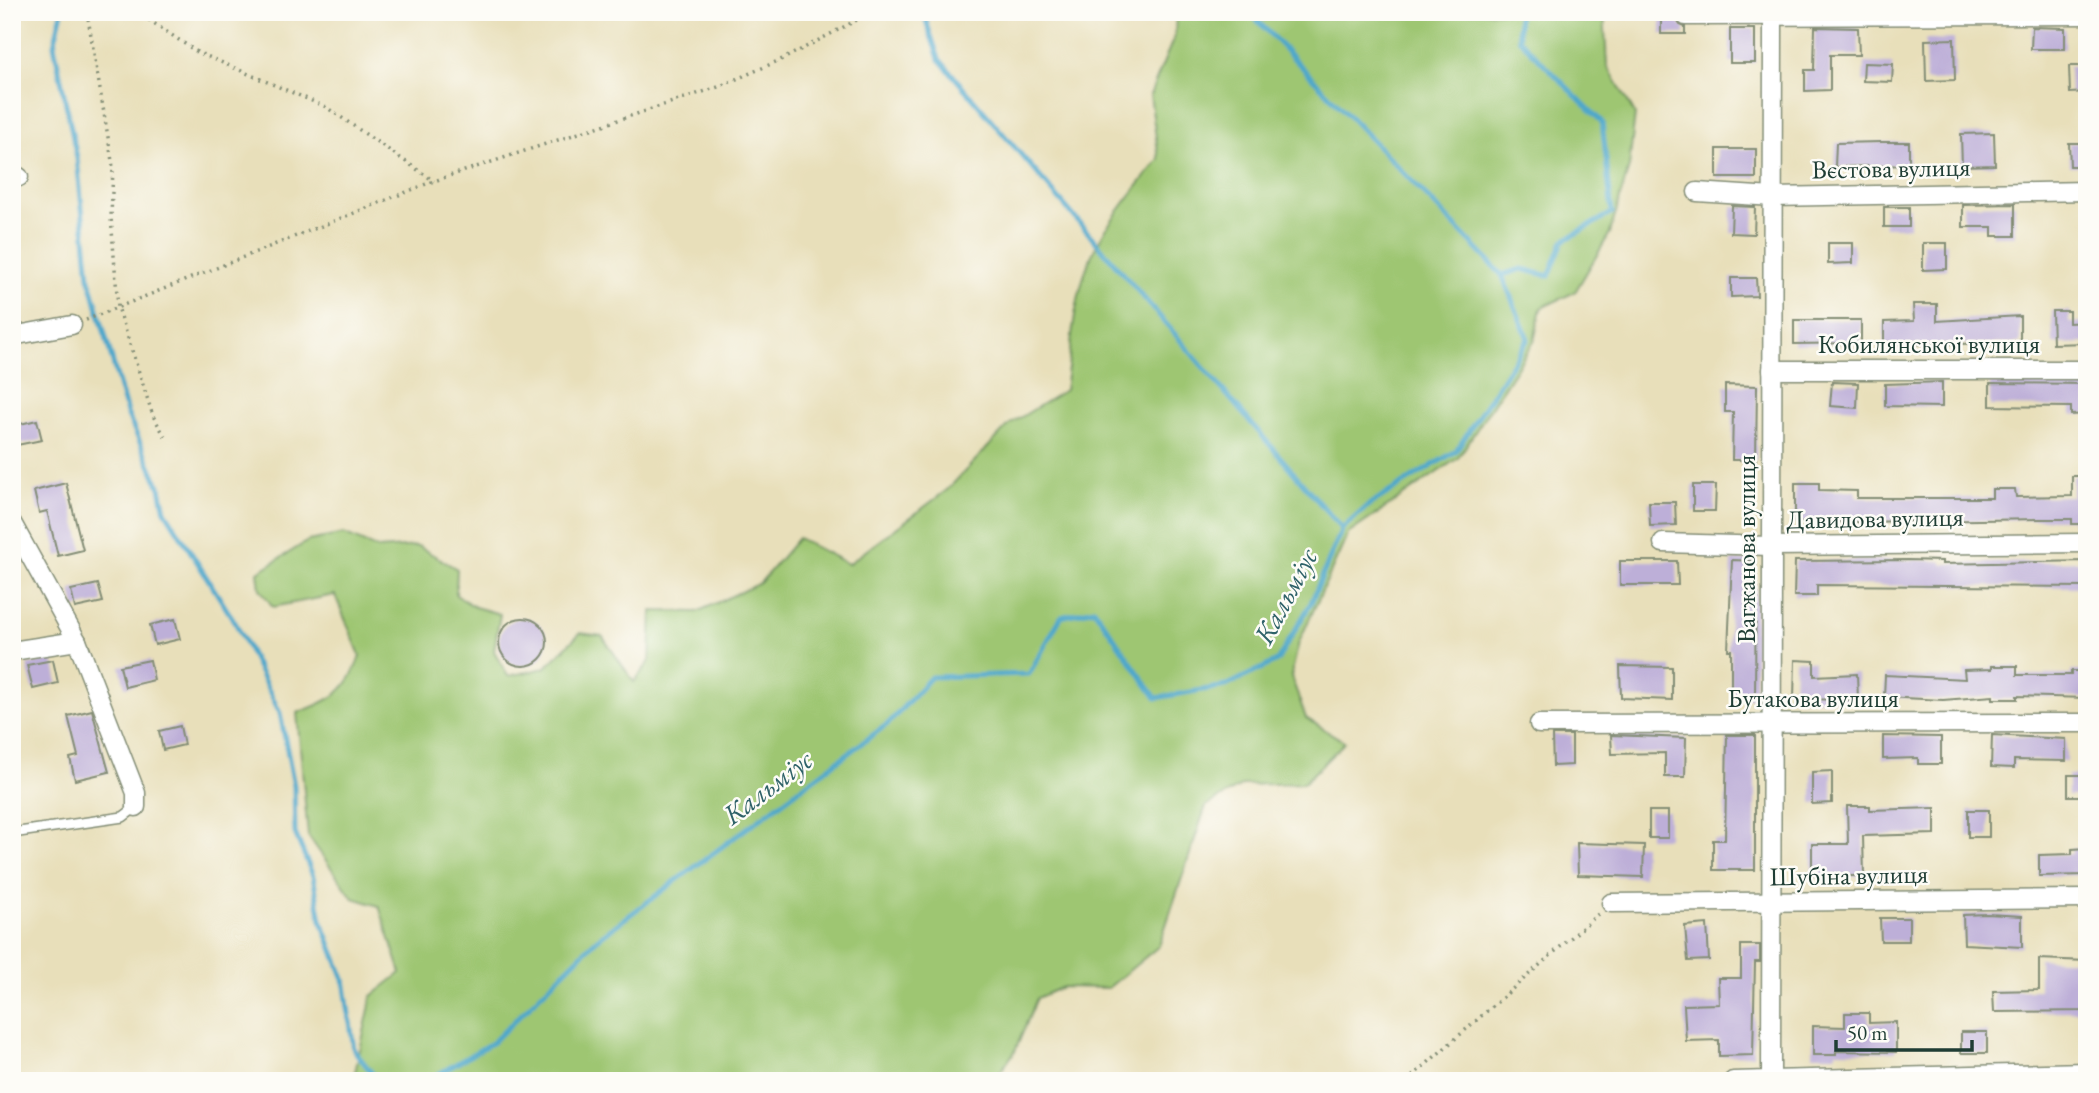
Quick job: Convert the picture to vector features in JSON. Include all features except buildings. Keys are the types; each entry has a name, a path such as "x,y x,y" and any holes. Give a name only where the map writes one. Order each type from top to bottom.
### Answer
{"street":[{"path":"1686,16 1773,18 2087,15"},
{"name":"Вагжанова вулиця","path":"1771,1079 1773,18"},
{"name":"Вєстова вулиця","path":"1697,192 1773,197 2087,191"},
{"path":"12,336 72,325"},
{"name":"Кобилянської вулиця","path":"1772,370 2087,370"},
{"path":"12,523 77,641 136,793 136,807"},
{"name":"Давидова вулиця","path":"1663,543 1772,546 2087,543"},
{"path":"12,651 77,641"},
{"name":"Бутакова вулиця","path":"1539,724 2087,723"},
{"name":"Шубіна вулиця","path":"1611,903 2087,898"},
{"path":"1733,1081 2087,1072"}],"lane":[{"path":"12,833 123,817 136,807"}],"path":[{"path":"87,12 113,167 111,217 118,306 153,416 166,438"},
{"path":"137,12 197,52 326,107 434,181"},
{"path":"95,316 434,181 718,87 785,58 872,12"},
{"path":"1407,1081 1611,903"}],"green space":[{"path":"1176,12 1604,12 1607,65 1635,114 1629,167 1610,233 1575,292 1541,308 1534,341 1458,458 1348,534 1299,642 1291,676 1306,718 1345,742 1304,783 1243,785 1206,806 1159,946 1108,988 1063,987 1037,998 1015,1051 994,1081 353,1081 372,996 401,973 379,906 353,898 308,836 297,713 338,693 356,668 360,655 335,595 273,607 260,589 258,572 308,541 344,534 378,549 418,546 457,569 456,595 475,607 500,614 494,651 508,676 545,668 580,633 602,636 634,682 650,661 652,611 697,612 760,583 798,538 848,564 947,490 1010,424 1065,390 1075,313 1093,252 1109,224 1159,159 1150,95 1175,35"}],"waterway":[{"path":"62,12 54,45 77,158 89,277 127,413 160,488 165,511 236,624 280,713 294,786 295,833 313,876 321,920 344,979 354,1050 378,1081"},
{"path":"923,12 939,59 1342,529"},
{"path":"1249,12 1502,275"},
{"name":"Кальміус","path":"427,1081 493,1042 596,940 889,723 931,677 1029,674 1061,617 1094,609 1156,698 1226,686 1277,661 1310,605 1342,529 1370,504 1456,451 1528,339 1502,275 1522,269 1549,276 1563,241 1612,213 1602,122 1519,39 1518,12"}]}
